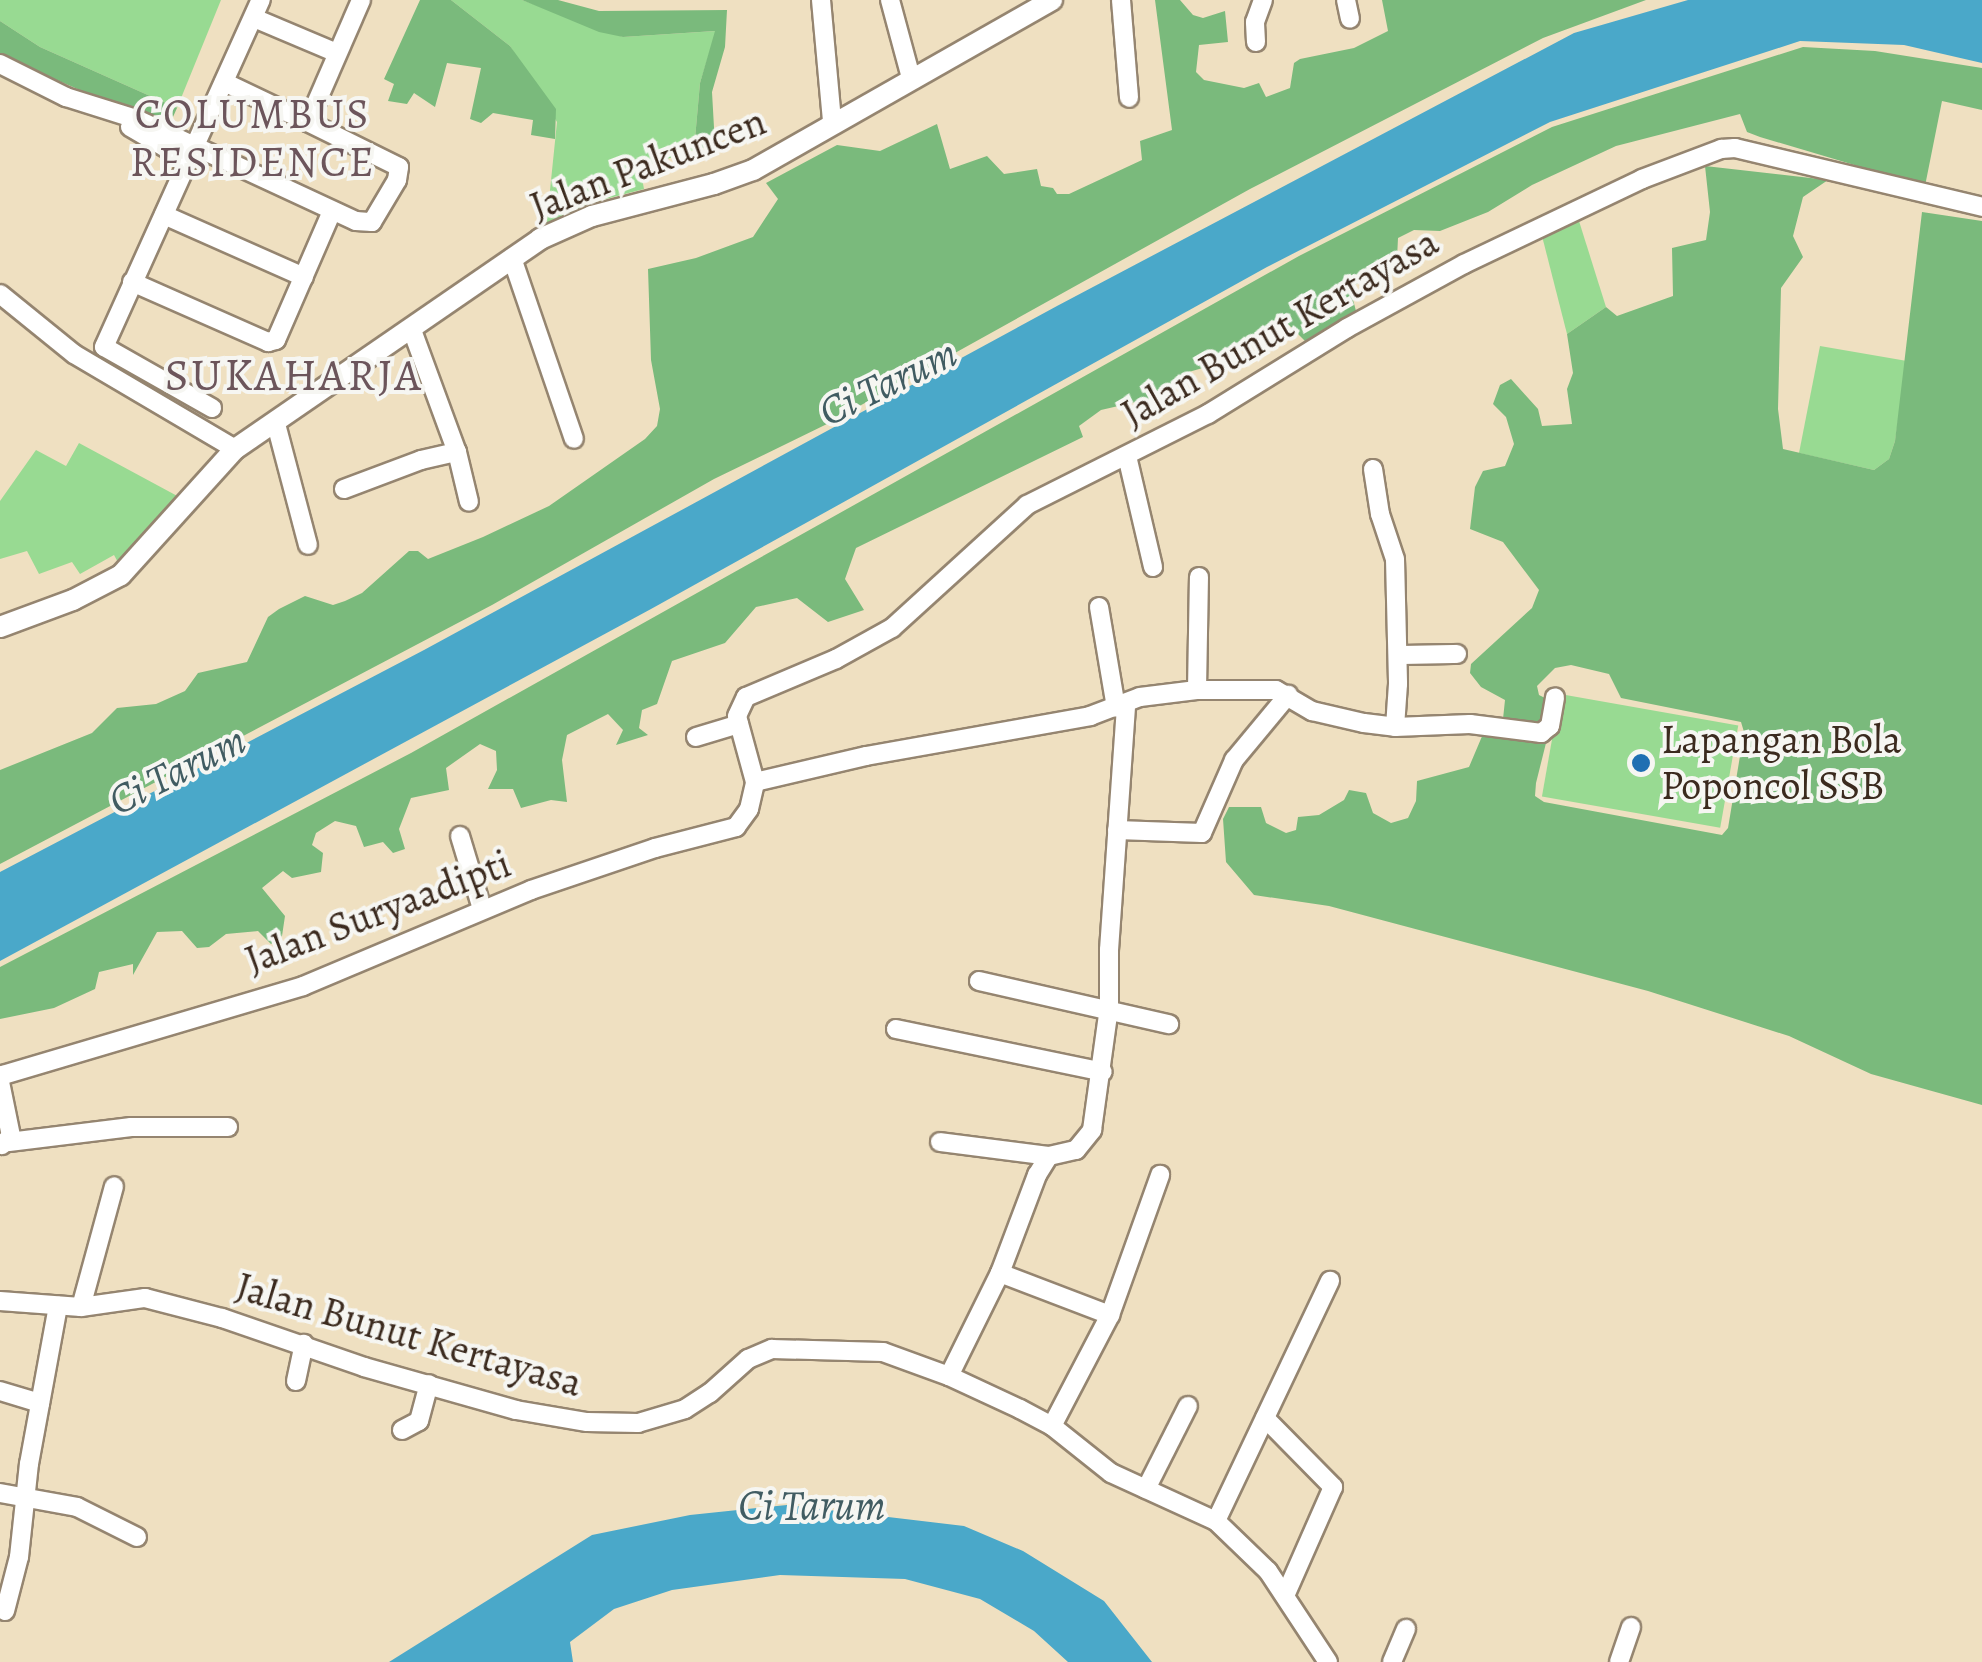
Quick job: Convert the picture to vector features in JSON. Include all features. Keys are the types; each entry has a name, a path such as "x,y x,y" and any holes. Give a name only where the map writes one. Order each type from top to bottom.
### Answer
{"street":[{"path":"308,122 361,0"},
{"path":"821,0 832,122"},
{"path":"890,0 911,78"},
{"name":"Jalan Pakuncen","path":"0,627 73,600 121,575 235,449 540,239 592,216 753,170 1052,0"},
{"path":"1121,0 1129,98"},
{"path":"1256,42 1255,22 1262,0"},
{"path":"212,408 106,352 105,342 257,9 337,53"},
{"path":"0,64 66,97 119,117 136,119 190,154 356,221 372,222 397,180 398,167 224,82"},
{"name":"Jalan Bunut Kertayasa","path":"739,724 740,704 746,698 892,628 1012,516 1253,389 1347,328 1464,264 1642,179 1721,149 1773,154 1982,207"},
{"path":"132,282 268,342 279,336 332,211"},
{"path":"164,215 304,277"},
{"path":"512,258 574,440"},
{"path":"0,294 74,354 235,449"},
{"path":"412,330 457,452 469,502"},
{"path":"276,424 308,545"},
{"path":"344,489 421,460 457,452"},
{"path":"1127,456 1153,567"},
{"path":"1373,469 1380,514 1396,560 1395,727"},
{"path":"1197,690 1199,578"},
{"path":"940,1142 1050,1156 1076,1150 1086,1142 1103,1072 1109,1008 1122,707 1099,608"},
{"path":"1398,655 1457,654"},
{"path":"696,737 739,724 755,782 1122,707 1140,697 1197,690 1257,688 1288,695 1332,717 1395,727 1470,724 1541,734 1550,726 1556,697"},
{"path":"1117,830 1202,833 1234,760 1288,695"},
{"name":"Jalan Suryaadipti","path":"4,1144 11,1127 0,1081 3,1075 320,980 482,908 593,868 736,827 749,809 755,782"},
{"path":"460,836 482,908"},
{"path":"979,982 1169,1024"},
{"path":"896,1029 1103,1072"},
{"path":"4,1144 131,1127 228,1127"},
{"path":"950,1376 1000,1274 1037,1175 1050,1156"},
{"path":"1052,1426 1110,1314 1160,1175"},
{"path":"81,1308 114,1186"},
{"path":"1000,1274 1110,1314"},
{"path":"1216,1521 1330,1280"},
{"name":"Jalan Bunut Kertayasa","path":"0,1301 81,1308 145,1298 548,1418 614,1424 638,1423 685,1409 710,1393 748,1358 772,1349 883,1352 950,1376 1052,1426 1111,1473 1216,1521 1241,1540 1285,1596 1328,1662"},
{"path":"6,1611 58,1306"},
{"path":"296,1381 304,1344"},
{"path":"402,1430 418,1421 430,1384"},
{"path":"0,1391 40,1403"},
{"path":"1146,1489 1188,1406"},
{"path":"1265,1418 1334,1486 1285,1596"},
{"path":"0,1493 78,1507 137,1537"},
{"path":"1619,1662 1631,1626"},
{"path":"1392,1662 1406,1630"}],"green space":[{"path":"0,0 221,0 177,108 40,47 0,21"},
{"path":"420,0 451,0 510,46 556,109 555,139 531,135 533,120 493,113 481,123 470,119 481,68 447,63 435,107 414,93 407,104 388,101 394,84 384,79"},
{"path":"451,0 522,0 623,37 716,31 700,83 694,150 640,168 644,189 598,201 546,229 557,122 510,46"},
{"path":"522,0 558,0 599,11 727,10 725,47 712,92 715,145 694,150 700,83 715,31 623,37 599,32"},
{"path":"1155,0 1180,0 1193,15 1203,18 1225,11 1228,42 1199,45 1196,72 1204,80 1244,88 1259,83 1266,97 1290,88 1294,63 1300,59 1354,48 1388,31 1382,0 1646,0 1543,38 1250,189 827,424 714,479 492,605 0,864 0,770 92,733 117,708 156,704 185,691 198,673 247,662 268,617 279,609 305,596 333,605 345,601 362,593 409,551 418,551 428,559 483,537 549,506 645,439 657,426 660,409 651,360 648,269 696,258 753,237 778,199 766,183 837,145 880,151 937,124 950,169 987,156 1004,174 1037,169 1041,186 1053,188 1057,194 1069,194 1142,160 1140,141 1172,130"},
{"path":"0,21 40,47 177,108 168,128 0,54"},
{"path":"1803,47 1875,51 1982,68 1982,110 1942,101 1925,186 1747,132 1740,114 1616,146 1532,185 1488,212 1440,231 1414,230 1398,238 1397,259 1350,288 1356,311 1307,343 1289,325 1217,364 1185,373 1167,389 1168,405 1153,408 1140,401 1101,410 1079,426 1083,437 856,548 845,579 864,610 828,622 797,598 756,607 725,643 672,661 657,704 642,710 639,728 648,735 616,745 623,730 608,714 567,735 562,760 567,802 551,800 521,808 513,789 488,789 497,770 496,751 480,744 446,768 449,790 411,798 399,829 405,849 393,853 383,842 364,847 356,826 335,821 316,833 312,845 323,853 321,872 292,878 283,871 262,888 285,916 282,936 271,944 258,931 226,934 209,947 197,948 182,931 157,932 133,975 133,964 99,972 95,989 54,1008 0,1019 0,967 411,753 1299,256 1552,127"},
{"path":"1705,166 1828,180 1803,197 1793,236 1803,257 1781,288 1778,409 1783,449 1874,470 1889,459 1895,441 1922,212 1982,221 1982,1105 1871,1074 1789,1036 1648,991 1329,906 1254,895 1226,862 1223,819 1229,807 1261,807 1266,823 1286,833 1296,830 1298,817 1319,815 1344,800 1349,790 1366,793 1373,813 1391,823 1408,818 1416,801 1417,781 1469,767 1483,734 1547,739 1535,796 1544,802 1722,835 1728,828 1744,732 1741,722 1621,698 1609,674 1571,665 1555,668 1537,686 1539,695 1549,700 1546,722 1521,723 1503,719 1505,700 1481,687 1470,673 1471,664 1532,608 1539,590 1503,542 1470,529 1475,487 1483,471 1505,466 1514,444 1506,417 1493,404 1500,385 1511,379 1538,409 1542,426 1572,424 1567,389 1573,373 1567,334 1606,307 1617,316 1673,296 1672,248 1706,240 1710,212"},
{"path":"1579,221 1606,307 1567,334 1542,236"},
{"path":"1820,346 1907,361 1895,441 1889,459 1874,470 1799,453"},
{"path":"79,443 181,498 120,566 114,555 80,574 72,562 39,574 27,551 0,559 0,501 36,450 66,466"},
{"path":"1560,694 1738,725 1720,828 1542,796"}],"water":[{"path":"1688,0 1982,0 1982,63 1904,45 1800,41 1550,122 1267,267 651,609 0,961 0,872 424,650 1057,306 1574,33"},
{"path":"787,1505 964,1526 1023,1551 1104,1601 1152,1662 1068,1662 1034,1631 980,1599 905,1579 780,1575 672,1590 614,1609 570,1642 573,1662 389,1662 592,1535 690,1515"}],"place":[{"name":"Lapangan Bola Poponcol SSB","path":"1641,763"}],"district":[{"name":"COLUMBUS RESIDENCE","path":"253,138"},
{"name":"SUKAHARJA","path":"294,376"}],"water label":[{"name":"Ci Tarum","path":"888,382"},
{"name":"Ci Tarum","path":"177,770"},
{"name":"Ci Tarum","path":"812,1505"}]}
